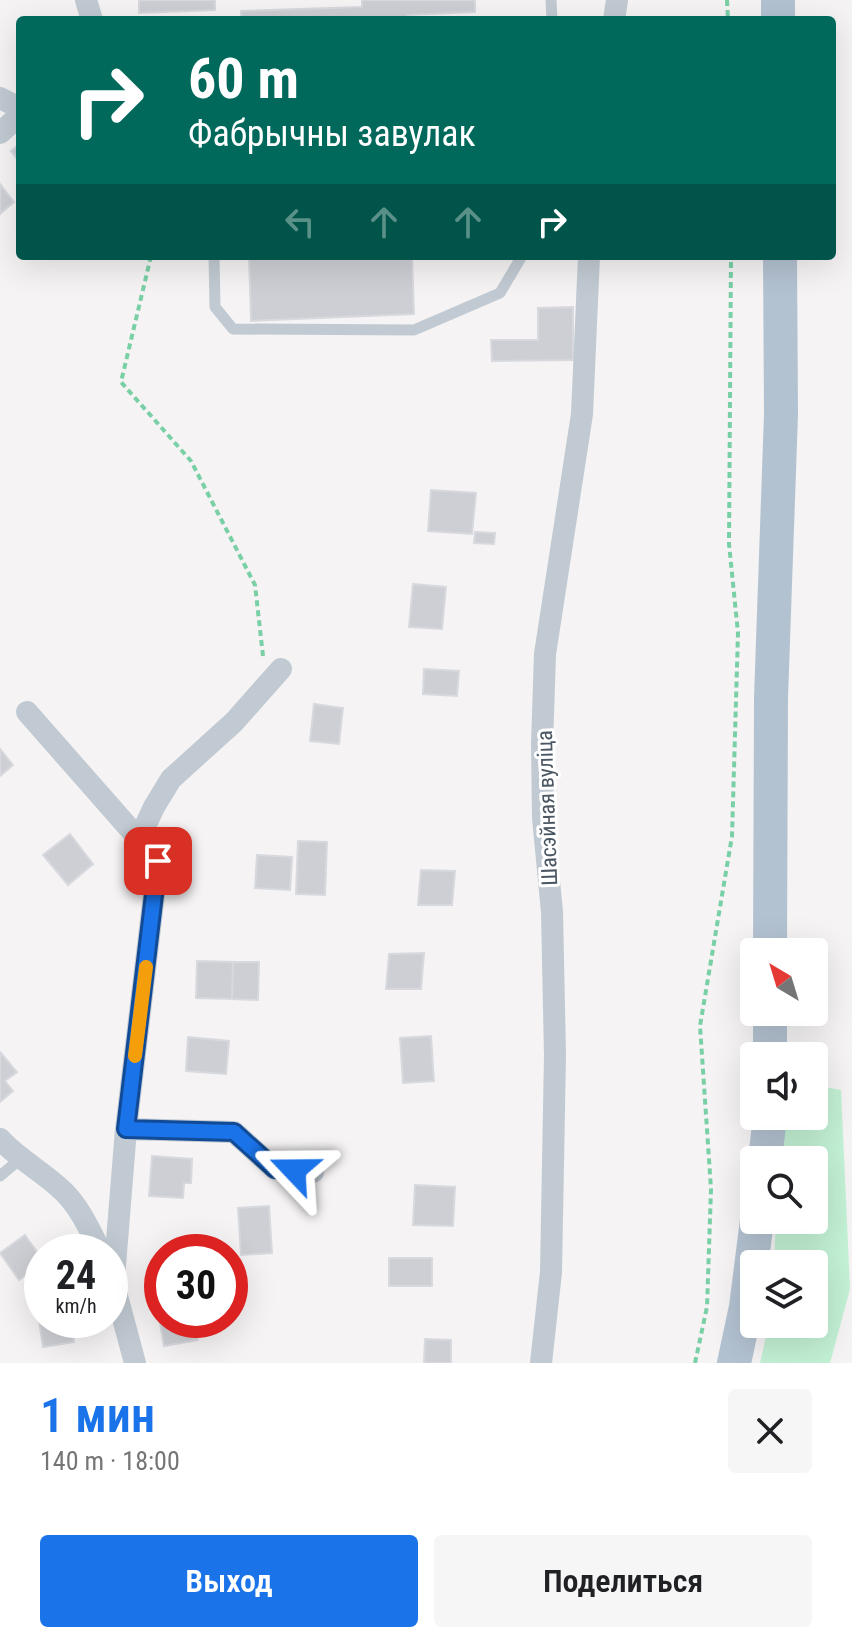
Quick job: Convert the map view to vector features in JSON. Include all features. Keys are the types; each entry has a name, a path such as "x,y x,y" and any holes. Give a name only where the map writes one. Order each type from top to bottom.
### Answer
{"main road":[{"path":"770,938 771,698 781,414 780,260"},
{"path":"734,1363 746,1307 755,1234"}],"street":[{"path":"0,133 16,119"},
{"name":"Шасэйная вуліца","path":"541,1363 551,1272 555,1055 552,912 543,818 545,654 582,414 589,260"},
{"path":"139,839 171,779 266,688 281,669"},
{"path":"27,712 158,861 116,1234"},
{"path":"126,1129 234,1132 275,1169 313,1172"},
{"path":"0,1139 20,1159 62,1190 75,1205 91,1234"},
{"path":"128,1336 135,1363"}],"lane":[{"path":"214,260 215,307 233,329 414,330 500,293 520,260"},
{"path":"0,1176 20,1159"}],"path":[{"path":"150,260 121,382 191,461 255,585 266,688"},
{"path":"695,1363 707,1307 711,1189 700,1026 733,820 738,633 729,544 731,260"}],"green space":[{"path":"828,1088 841,1090 850,1289 830,1363 760,1363 766,1338 828,1338 828,1250 775,1250 775,1234 828,1234 828,1146 781,1146 782,1130 828,1130"}],"building":[{"path":"139,0 215,0 215,10 139,13"},
{"path":"362,0 475,0 475,12 407,16 241,16 241,11 362,7"},
{"path":"0,184 14,202 0,214"},
{"path":"249,260 412,260 414,314 251,321"},
{"path":"573,307 573,360 492,361 491,340 538,340 538,308"},
{"path":"431,490 476,493 472,534 428,531"},
{"path":"475,532 495,533 494,544 474,543"},
{"path":"413,584 446,587 442,629 409,627"},
{"path":"424,669 459,671 457,696 423,694"},
{"path":"314,704 343,708 339,744 310,741"},
{"path":"0,749 13,765 0,776"},
{"path":"70,834 93,864 68,885 43,855"},
{"path":"298,841 327,842 325,895 296,894"},
{"path":"257,855 292,857 290,890 255,888"},
{"path":"421,870 455,871 452,905 418,905"},
{"path":"424,953 421,989 386,989 389,954"},
{"path":"197,961 233,962 232,999 196,998"},
{"path":"233,962 259,962 258,1000 232,999"},
{"path":"431,1036 434,1081 403,1083 400,1038"},
{"path":"188,1037 229,1041 226,1074 186,1071"},
{"path":"0,1052 17,1072 5,1081 13,1091 0,1102"},
{"path":"152,1156 192,1159 191,1183 184,1183 183,1198 149,1196"},
{"path":"415,1185 455,1187 453,1226 413,1225"},
{"path":"269,1206 272,1253 248,1255 248,1234 240,1234 238,1208"},
{"path":"24,1236 24,1277 19,1280 0,1253"},
{"path":"389,1258 432,1258 432,1286 389,1286"},
{"path":"42,1338 73,1338 74,1342 43,1347"},
{"path":"163,1338 198,1338 198,1340 164,1346"},
{"path":"425,1339 451,1340 451,1363 424,1363"}],"slow traffic":[{"path":"135,1056 146,967"}],"route":[{"path":"158,861 126,1129 234,1132 275,1169 294,1170"}]}
